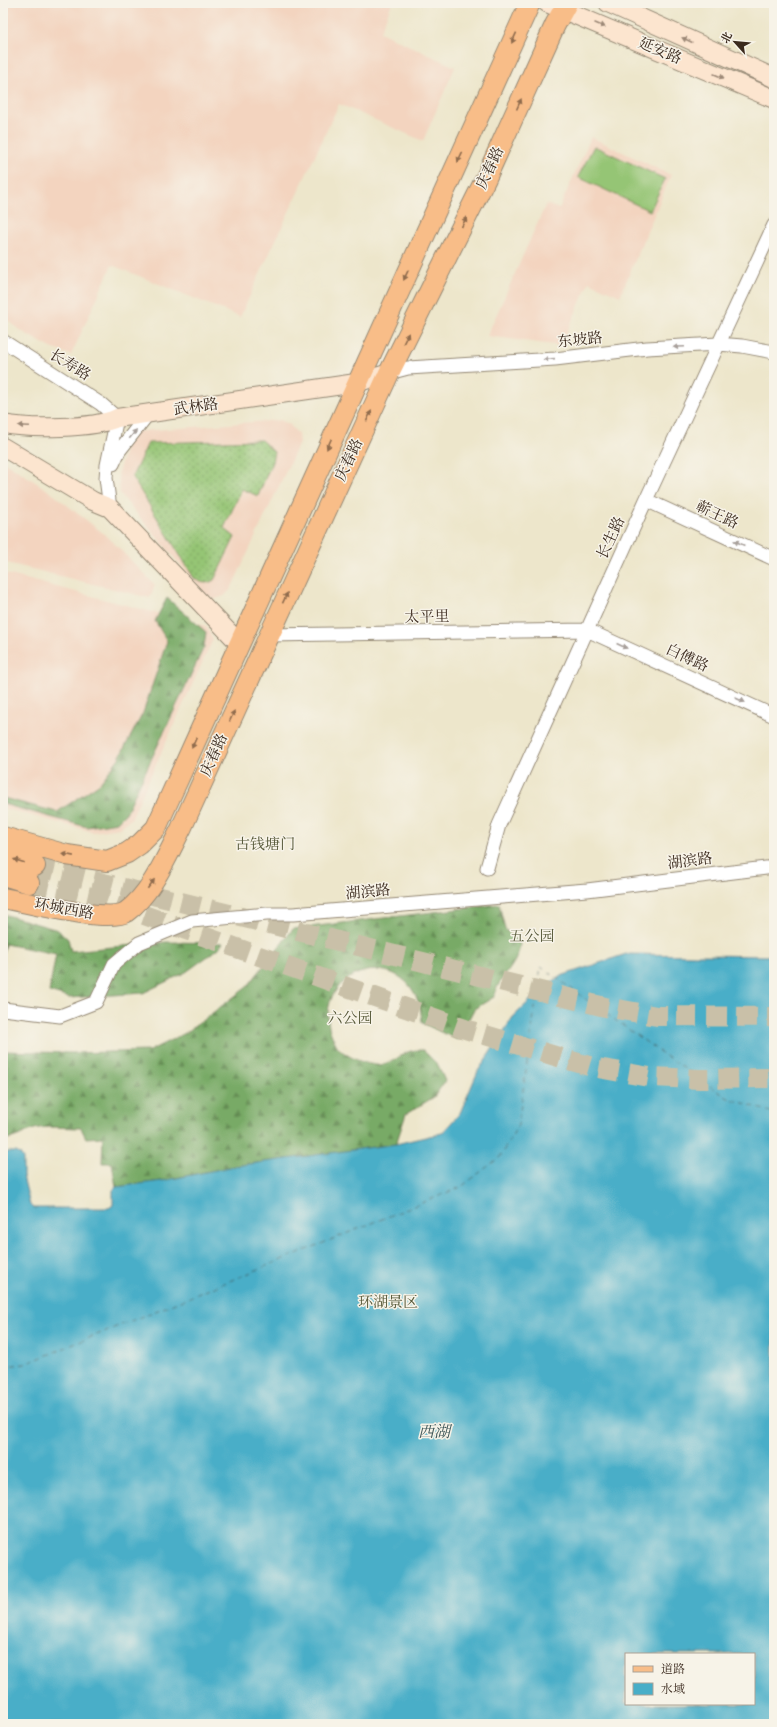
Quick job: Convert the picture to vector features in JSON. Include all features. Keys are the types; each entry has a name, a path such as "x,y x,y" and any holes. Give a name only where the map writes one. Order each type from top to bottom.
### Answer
{"main road":[{"name":"庆春路","path":"3,837 67,855 107,861 127,853 140,844 156,828 356,383 530,3"},
{"name":"庆春路","path":"125,913 138,900 157,875 181,829 268,635 389,373 486,178 555,25 559,5"},
{"name":"环城西路","path":"3,856 32,874 3,875"},
{"name":"环城西路","path":"3,898 90,915 117,915 125,913"}],"street":[{"name":"延安路","path":"608,3 774,78"},
{"name":"延安路","path":"559,5 774,99"},
{"name":"长生路","path":"486,868 499,825 646,500 774,225"},
{"name":"长寿路","path":"3,341 101,404 118,418"},
{"name":"东坡路","path":"389,373 408,368 555,359 647,348 718,344 742,346 774,352"},
{"name":"武林路","path":"3,424 45,428 108,423 118,418 356,383 389,373"},
{"path":"106,478 119,451 148,414"},
{"path":"110,508 106,478 107,465 118,418"},
{"path":"3,447 93,502 110,508 239,643"},
{"name":"蕲王路","path":"646,500 774,559"},
{"name":"太平里","path":"268,635 587,630"},
{"name":"白傅路","path":"587,630 774,716"},
{"name":"湖滨路","path":"3,1008 60,1016 96,1002 114,964 139,943 192,921 587,890 774,867"}],"shaded area":[{"path":"3,3 392,3 380,32 455,67 423,141 339,104 240,317 112,265 71,355 51,348 21,331 3,316"},
{"path":"591,137 671,175 620,296 589,282 561,346 487,336 546,204 559,209"},
{"path":"280,420 289,424 298,434 299,443 231,589 224,596 215,599 206,595 120,494 118,473 131,432"},
{"path":"3,461 49,491 108,537 155,585 150,598 3,562"},
{"path":"3,573 206,626 213,639 131,819 119,828 93,832 3,808"}],"green space":[{"path":"594,146 665,179 650,211 578,177"},
{"path":"261,440 274,452 272,462 258,496 242,489 224,528 235,537 214,580 206,583 201,582 194,578 132,477 148,443"},
{"path":"167,598 206,632 204,647 126,813 117,822 87,827 3,804 3,798 57,812 100,783 119,758 143,713 167,641 155,621"},
{"path":"499,904 505,929 520,944 518,952 511,967 499,984 494,997 474,1009 458,1040 422,1023 416,997 404,980 387,972 369,971 352,976 337,988 329,1005 330,1031 339,1048 349,1056 369,1064 381,1065 388,1063 410,1051 423,1050 438,1065 445,1081 434,1097 406,1114 396,1144 235,1166 162,1181 116,1187 112,1163 102,1163 103,1137 86,1138 81,1128 50,1127 34,1129 12,1138 3,1139 3,1051 72,1053 149,1051 187,1032 247,987 293,929"},
{"path":"3,914 58,930 68,939 71,951 166,942 223,943 218,949 186,972 143,993 69,998 49,992 56,954 5,944 3,954"}],"water":[{"name":"西湖","path":"626,954 774,956 774,1724 3,1724 3,1152 16,1152 20,1154 23,1159 23,1176 30,1205 33,1208 109,1208 113,1205 113,1190 116,1187 162,1181 235,1166 396,1144 442,1133 460,1113 478,1071 513,1017 544,987 561,976"}],"ferry route":[{"path":"3,1366 25,1364 461,1187 500,1157 518,1125 541,967 660,1052 728,1098 774,1113"}],"tunnel":[{"path":"35,866 605,1007 657,1016 774,1017"},
{"path":"29,883 96,898 465,1029 592,1067 649,1077 700,1079 774,1078"}],"park label":[{"name":"古钱塘门","path":"265,844"},
{"name":"五公园","path":"532,936"},
{"name":"六公园","path":"350,1018"},
{"name":"环湖景区","path":"388,1302"}]}
